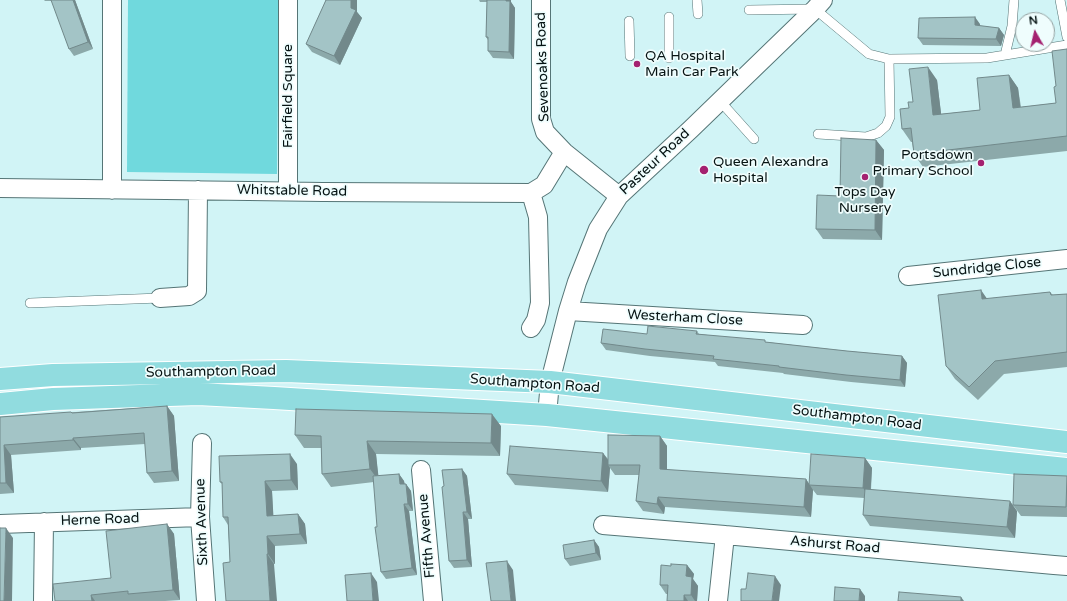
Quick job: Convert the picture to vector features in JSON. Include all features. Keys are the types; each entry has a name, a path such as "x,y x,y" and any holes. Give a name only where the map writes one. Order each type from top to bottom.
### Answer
{"main road":[{"name":"Southampton Road","path":"0,380 53,376 286,371 550,382 1067,442"},
{"name":"Southampton Road","path":"0,404 53,400 198,394 274,398 547,415 1067,469"}],"street":[{"path":"112,0 112,190"},
{"name":"Fairfield Square","path":"288,0 288,191"},
{"name":"Sevenoaks Road","path":"541,0 541,119 545,132 564,152 619,196"},
{"name":"Pasteur Road","path":"547,415 550,382 577,282 598,229 619,196 819,5"},
{"path":"531,328 536,320 540,303 538,217 531,193 544,185 564,152"},
{"name":"Whitstable Road","path":"0,188 531,193"},
{"path":"160,298 190,296 197,291 198,190"},
{"name":"Sundridge Close","path":"908,276 1067,259"},
{"name":"Westerham Close","path":"568,311 803,325"},
{"name":"Sixth Avenue","path":"202,443 200,516 206,601"},
{"name":"Fifth Avenue","path":"421,470 432,601"},
{"name":"Herne Road","path":"0,524 200,516"},
{"path":"43,601 44,522"},
{"name":"Ashurst Road","path":"603,525 1067,566"},
{"path":"718,601 725,535"}],"lane":[{"path":"697,0 698,14"},
{"path":"1005,55 1012,26 1014,0"},
{"path":"1060,0 1067,37"},
{"path":"749,10 819,5 869,54 889,60 987,58 1067,46"},
{"path":"669,17 669,58"},
{"path":"629,21 630,56"},
{"path":"818,134 866,137 878,133 886,126 890,117 889,60"},
{"path":"720,101 754,139"},
{"path":"30,303 160,298"}],"shaded area":[{"path":"128,0 279,0 277,174 127,172"}],"building":[{"path":"51,0 73,0 88,42 69,49"},
{"path":"326,0 351,0 351,8 356,10 334,56 306,44"},
{"path":"487,0 510,1 509,52 488,51 488,37 486,37"},
{"path":"975,17 975,25 999,28 996,39 918,38 919,18"},
{"path":"1067,49 1067,136 914,154 911,128 902,129 900,109 909,108 908,102 913,102 909,69 928,67 933,115 980,110 977,78 1009,75 1013,108 1056,103 1054,87 1056,86 1052,52 1055,52 1055,51"},
{"name":"Tops Day Nursery","path":"841,138 876,140 875,230 816,229 817,195 840,196"},
{"path":"981,290 982,299 1050,292 1051,295 1067,294 1067,352 995,361 969,387 946,366 938,295"},
{"path":"648,326 697,331 696,334 765,340 765,342 902,356 900,380 713,359 714,356 601,343 603,329 647,334"},
{"path":"167,406 172,471 147,473 144,433 4,445 6,483 0,483 0,417"},
{"path":"296,409 492,414 491,443 367,441 370,469 322,474 321,436 295,435"},
{"path":"608,435 660,436 660,469 806,479 804,507 658,497 657,504 636,501 640,465 608,465"},
{"path":"510,446 603,453 601,481 507,474"},
{"path":"290,454 291,480 265,481 267,516 298,514 300,534 267,536 270,601 226,601 223,563 230,562 228,517 223,517 222,482 220,482 219,456"},
{"path":"811,454 865,458 863,488 809,485"},
{"path":"462,469 467,512 463,512 467,560 449,561 442,487 444,486 442,470"},
{"path":"399,474 400,484 406,484 408,504 404,504 412,568 381,572 375,527 377,527 373,476"},
{"path":"1014,474 1067,476 1066,507 1013,505"},
{"path":"865,489 1010,501 1007,527 863,515"},
{"path":"167,524 173,590 128,594 128,591 91,595 92,601 55,601 53,584 111,578 106,531"},
{"path":"0,528 6,528 4,601 0,601"},
{"path":"594,540 596,553 565,559 563,545"},
{"path":"507,561 511,601 491,601 486,563"},
{"path":"671,564 687,565 686,576 692,577 691,595 684,595 684,601 667,601 668,585 660,585 661,565 671,566"},
{"path":"371,573 373,601 347,601 345,575"},
{"path":"748,573 775,576 772,601 741,601 741,589 746,589"},
{"path":"835,587 860,589 859,601 834,601"},
{"path":"899,592 961,597 961,601 898,601"}],"place":[{"name":"QA Hospital Main Car Park","path":"637,64"},
{"name":"Portsdown Primary School","path":"981,163"},
{"name":"Queen Alexandra Hospital","path":"704,170"},
{"name":"Tops Day Nursery","path":"865,177"}]}
